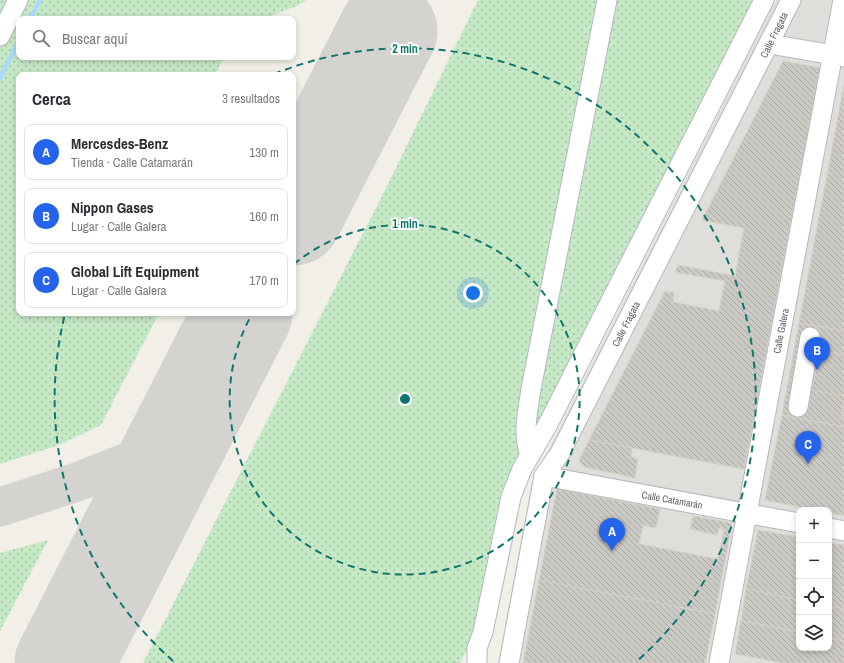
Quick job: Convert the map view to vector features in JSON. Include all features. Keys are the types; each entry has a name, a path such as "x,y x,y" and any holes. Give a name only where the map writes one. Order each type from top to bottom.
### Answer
{"street":[{"path":"0,36 18,0"},
{"path":"530,455 526,446 526,433 531,390 607,0"},
{"path":"475,658 487,614 511,497 516,482 547,426 764,0"},
{"name":"Calle Fragata","path":"509,663 544,476 560,453 770,44 791,0"},
{"name":"Calle Galera","path":"719,663 746,514 839,56 843,0"},
{"path":"770,44 839,56"},
{"path":"798,407 810,337"},
{"name":"Calle Catamarán","path":"544,476 796,522"},
{"path":"832,529 844,531"}],"shaded area":[{"path":"776,0 844,0 844,663 498,663 532,482"}],"green space":[{"path":"0,0 306,0 303,3 271,16 16,16 16,60 222,60 216,72 16,72 16,316 157,316 101,425 59,445 0,464"},
{"path":"478,0 603,0 518,459 477,629 460,663 143,663 381,198"},
{"path":"611,0 760,0 535,435 533,389"},
{"path":"48,540 0,631 0,553"}],"building":[{"path":"783,61 820,68 744,469 589,440 665,291 674,293 673,302 719,311 725,281 675,272 678,265 735,276 744,228 702,220"},
{"path":"844,85 844,331 799,323"},
{"path":"799,323 844,331 844,427 782,415"},
{"path":"820,350 844,355 844,396 812,390"},
{"path":"844,400 844,417 841,417"},
{"path":"782,415 844,427 844,516 832,514 832,507 799,507 765,500"},
{"path":"589,440 632,448 631,457 638,459 635,478 584,467 579,460"},
{"path":"557,489 660,509 656,528 643,525 639,544 718,559 724,530 719,528 717,535 690,529 693,516 732,523 715,614 539,580"},
{"path":"758,530 796,536 796,599 746,589"},
{"path":"832,543 844,545 844,609 832,607"},
{"path":"539,580 715,614 705,663 523,663"},
{"path":"746,589 796,599 796,631 741,621"},
{"path":"832,607 844,609 844,641 832,639"},
{"path":"741,621 796,631 796,651 832,651 832,639 844,641 844,663 784,663 735,654"}],"waterway":[{"path":"32,16 40,0"},
{"path":"0,78 16,47"}],"taxiway":[{"path":"0,507 77,482 176,443"}],"runway":[{"path":"296,210 388,31"},
{"path":"64,663 241,316"}],"place":[{"name":"Nippon Gases","path":"817,370"},
{"name":"Global Lift Equipment","path":"808,464"},
{"name":"Mercesdes-Benz","path":"612,551"}]}
